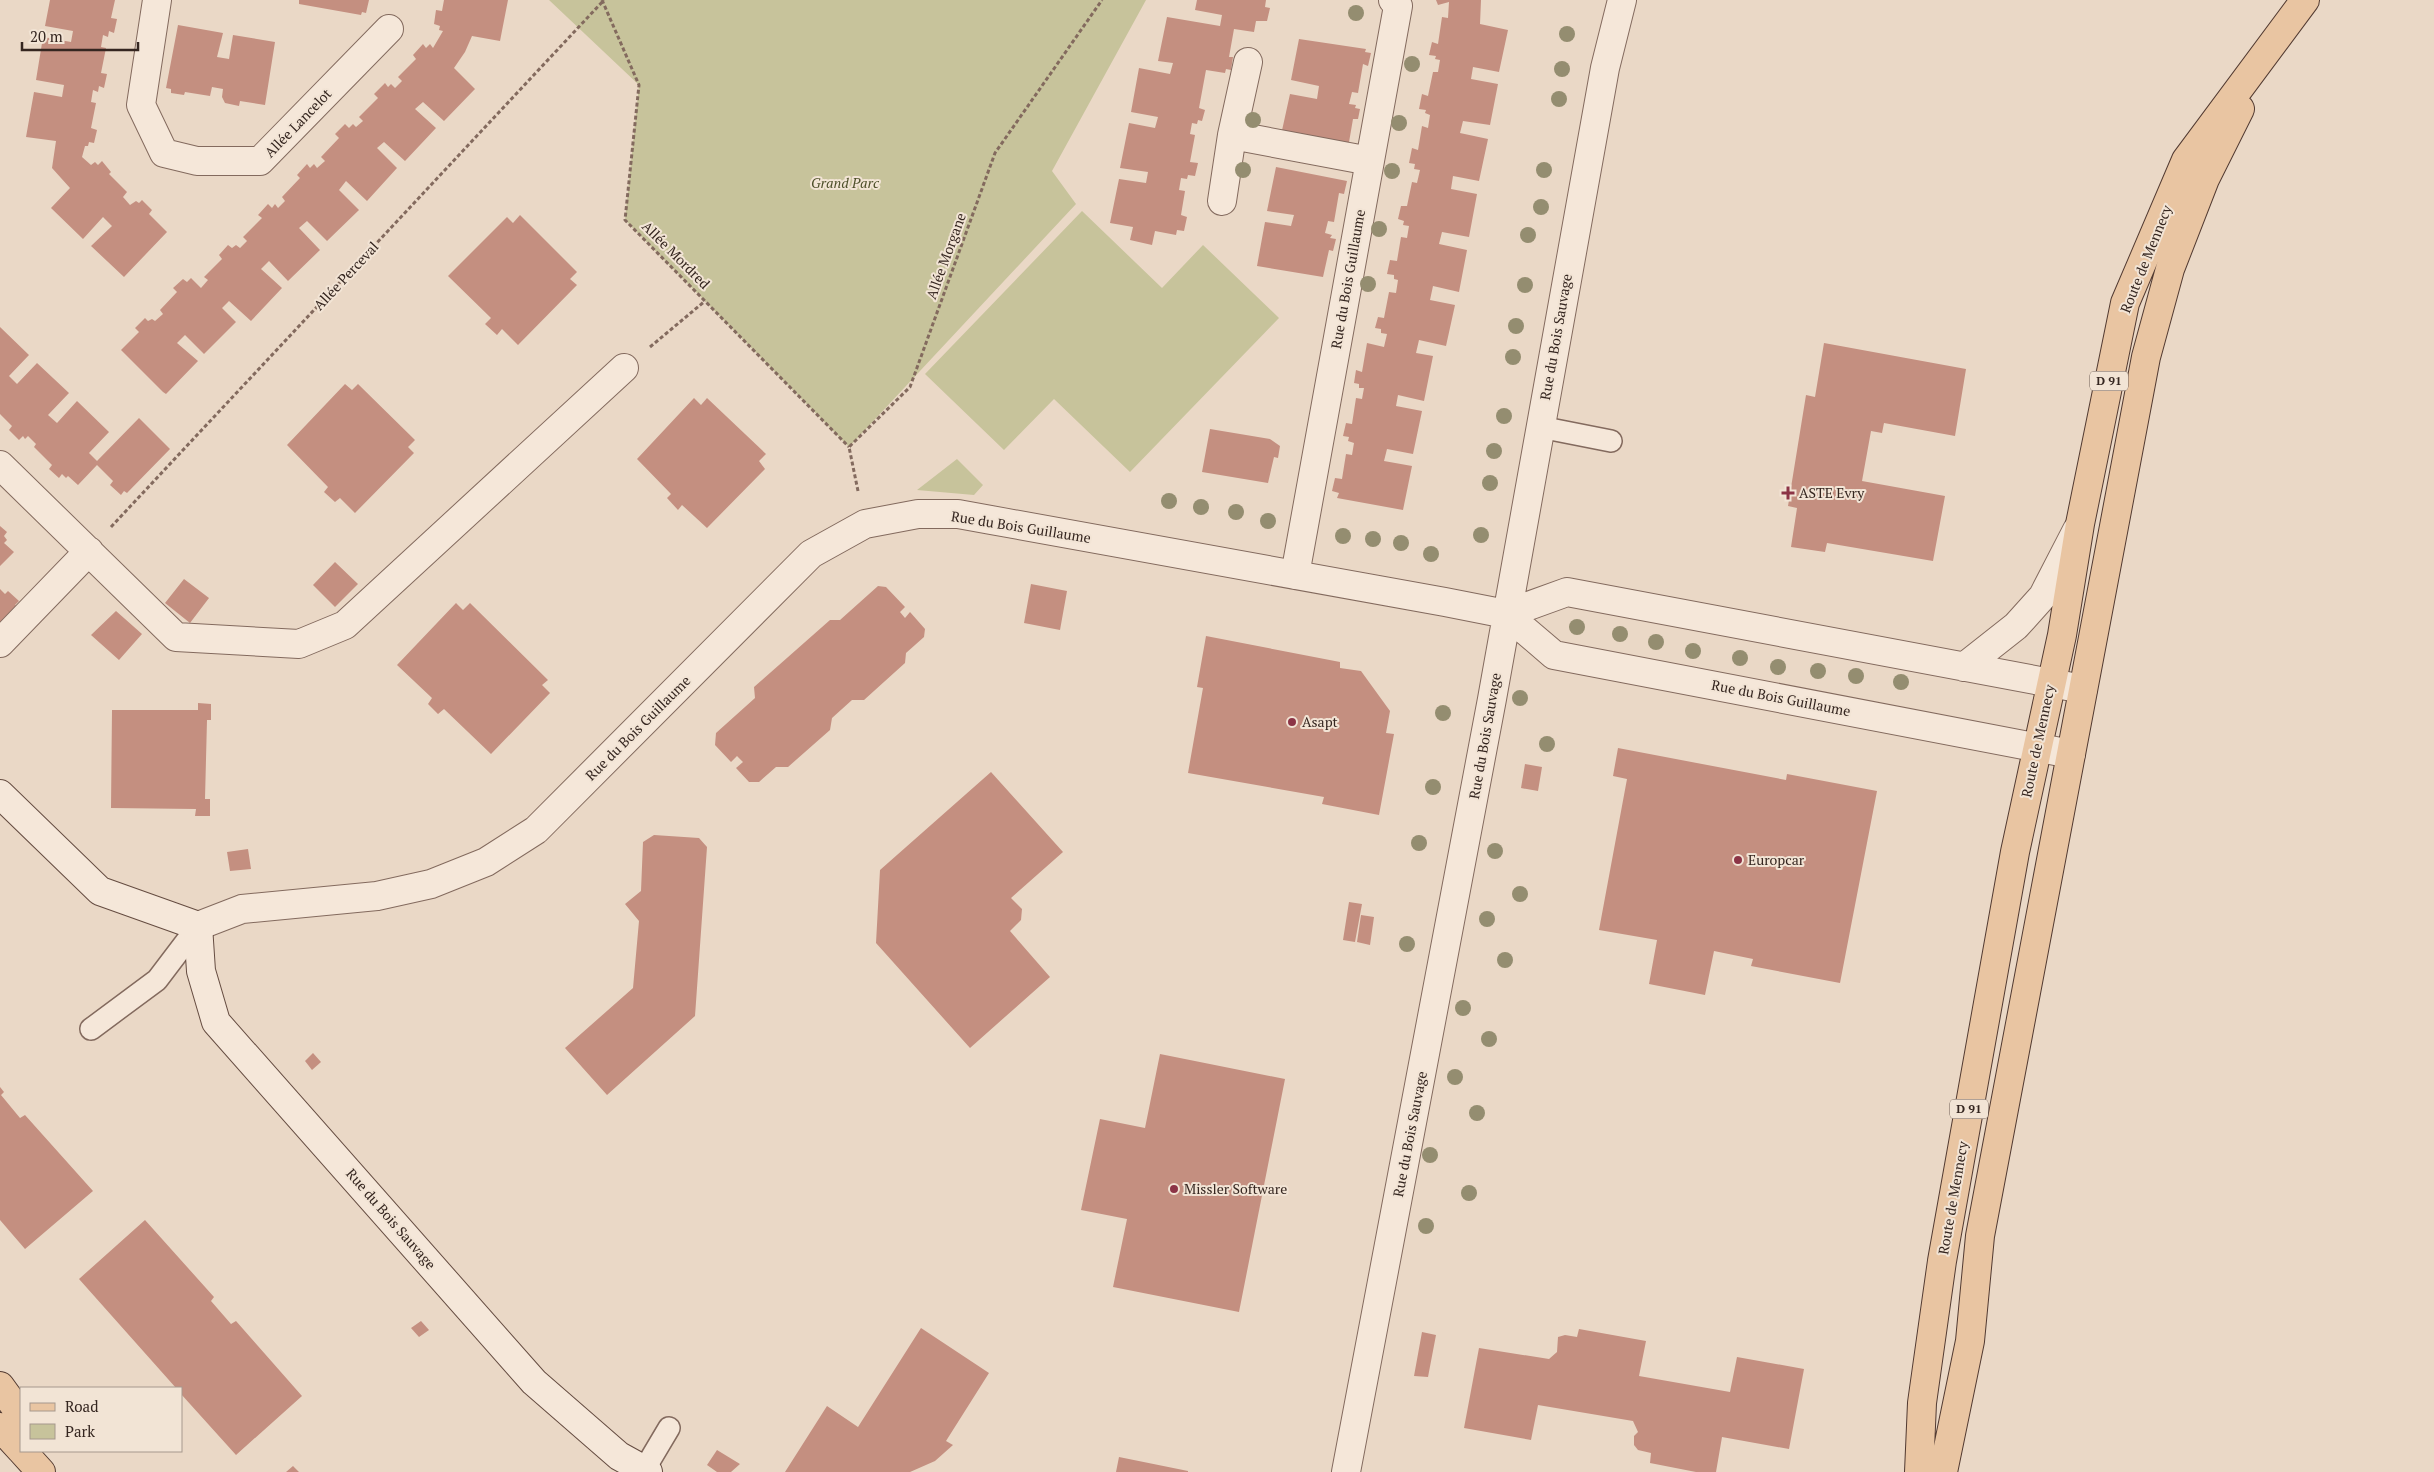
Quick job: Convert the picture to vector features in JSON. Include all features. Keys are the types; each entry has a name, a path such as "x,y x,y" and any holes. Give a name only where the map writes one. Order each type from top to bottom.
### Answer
{"main road":[{"name":"Route de Mennecy","path":"1919,1472 1922,1403 1942,1261 2015,852 2050,683 2062,635 2080,524 2125,303 2186,160 2305,0"},
{"name":"Route de Mennecy","path":"1943,1472 1970,1341 1980,1236 2146,358 2170,269 2205,179 2269,49"},
{"path":"0,1386 20,1415"},
{"path":"0,1427 20,1450"},
{"path":"22,1452 41,1472"},
{"path":"48,1452 62,1472"}],"street":[{"name":"Allée Lancelot","path":"157,0 141,105 164,154 197,161 260,161 389,29"},
{"name":"Rue du Bois Guillaume","path":"1295,575 1398,6 1393,0"},
{"name":"Rue du Bois Sauvage","path":"1346,1472 1492,699 1605,68 1620,1"},
{"path":"1222,201 1232,135 1248,62"},
{"path":"1232,135 1370,161"},
{"path":"0,465 176,637 299,644 345,625 624,368"},
{"name":"Rue du Bois Guillaume","path":"198,926 242,909 377,896 431,884 486,862 536,830 811,554 865,524 918,514 958,514 1506,614 1554,655 2070,754"},
{"path":"1964,667 2016,626 2043,596 2080,524"},
{"path":"0,642 89,551"},
{"path":"1506,614 1567,592 2083,689"},
{"path":"0,794 100,891 198,926"},
{"name":"Rue du Bois Sauvage","path":"198,926 200,971 216,1022 534,1382 619,1456 646,1471"}],"lane":[{"path":"1540,427 1611,441"},
{"path":"92,1029 157,980 198,926"},
{"path":"646,1471 669,1428"}],"path":[{"path":"595,0 603,0"},
{"name":"Allée Mordred","path":"603,0 639,85 625,220 849,447"},
{"name":"Allée Perceval","path":"89,551 603,0"},
{"name":"Allée Morgane","path":"849,447 910,386 994,153 1102,0"},
{"path":"624,368 705,301"},
{"path":"849,447 865,524"}],"green space":[{"name":"Grand Parc","path":"549,0 1146,0 1052,171 1076,204 849,447 625,220 639,85"},
{"path":"1082,211 1162,288 1203,245 1279,318 1130,472 1054,399 1004,450 925,374"},
{"path":"957,459 983,485 974,495 917,490"}],"building":[{"path":"50,0 115,0 111,18 117,19 114,33 109,31 108,37 103,35 101,47 106,48 101,73 107,74 104,88 99,86 98,92 93,90 91,102 96,103 91,128 97,130 94,143 89,142 88,146 85,146 82,157 91,165 95,162 98,165 102,161 111,172 109,174 127,192 123,197 130,205 136,201 139,203 142,200 152,210 149,214 167,232 124,277 91,246 112,226 103,217 83,239 51,208 70,188 52,168 56,141 26,137 34,92 62,97 64,85 36,80 43,37 71,42 73,31 45,26"},
{"path":"299,0 369,0 366,13 362,12 361,15 299,4"},
{"path":"444,0 508,0 500,41 472,36 465,52 454,68 475,89 444,121 423,102 415,109 436,128 405,161 384,142 377,148 397,168 367,201 346,181 339,190 359,210 327,241 307,221 299,228 320,250 288,281 269,261 261,269 282,288 251,321 229,301 222,308 236,322 204,354 185,335 177,343 198,361 166,394 163,392 121,350 139,332 135,328 145,318 148,321 152,319 155,321 163,314 160,310 177,292 173,288 183,279 187,282 191,278 201,288 208,280 204,277 222,259 219,255 228,245 232,248 236,245 240,248 247,241 243,237 262,218 258,215 268,204 272,208 275,204 278,208 285,201 282,197 300,178 297,175 307,164 310,168 314,164 317,168 325,161 321,157 339,138 335,134 345,124 349,128 353,124 356,127 363,121 359,117 378,98 374,94 385,83 388,87 391,84 395,88 402,81 398,77 416,59 413,55 423,44 426,48 430,44 433,48 443,31 439,30 440,26 434,24 436,10 442,11"},
{"path":"1197,0 1266,0 1265,7 1270,8 1267,21 1256,21 1254,32 1234,29 1229,57 1233,57 1231,70 1226,69 1225,73 1206,70 1199,108 1205,110 1202,121 1198,120 1197,124 1192,123 1190,134 1195,135 1190,162 1198,163 1195,176 1188,175 1187,179 1181,178 1179,190 1185,191 1181,215 1187,217 1184,231 1177,230 1176,235 1155,231 1152,245 1130,240 1133,227 1110,223 1119,179 1146,183 1148,172 1120,168 1129,123 1155,128 1158,117 1131,112 1139,68 1170,74 1173,63 1158,61 1167,17 1220,26 1222,15 1195,10"},
{"path":"1436,0 1481,0 1480,24 1508,30 1499,72 1473,67 1471,79 1498,84 1490,125 1463,121 1460,133 1488,139 1479,181 1453,176 1451,189 1477,194 1469,237 1442,232 1439,244 1467,250 1459,292 1433,286 1430,300 1455,305 1446,346 1419,340 1416,353 1433,356 1424,401 1398,395 1396,406 1422,411 1413,454 1387,449 1384,461 1412,466 1403,510 1337,498 1339,493 1332,491 1335,478 1342,479 1346,454 1352,455 1354,443 1348,441 1349,437 1343,436 1346,423 1352,424 1356,398 1362,399 1364,388 1359,388 1359,384 1354,383 1356,370 1362,372 1367,343 1384,347 1387,334 1381,333 1381,329 1375,328 1378,317 1384,318 1389,292 1396,293 1398,280 1394,279 1394,275 1387,274 1390,260 1397,261 1401,237 1407,238 1409,226 1403,225 1404,221 1398,219 1401,206 1407,206 1412,182 1417,183 1420,170 1414,169 1415,164 1409,163 1412,148 1418,150 1422,126 1428,128 1430,115 1425,113 1426,110 1419,109 1422,94 1428,96 1433,72 1438,72 1440,60 1435,59 1436,56 1429,55 1432,42 1438,44 1442,17 1448,18 1449,2 1438,5"},
{"path":"178,25 223,33 217,57 229,59 233,35 275,42 265,105 240,101 239,106 225,103 222,97 223,89 212,87 210,96 185,92 184,95 171,93 171,89 166,88"},
{"path":"1299,39 1366,49 1365,52 1371,53 1368,66 1363,64 1358,93 1352,92 1349,104 1356,105 1355,108 1360,109 1358,119 1353,119 1348,148 1281,135 1290,94 1317,99 1319,86 1291,80"},
{"path":"1276,167 1347,181 1344,194 1339,193 1334,222 1328,221 1325,233 1332,235 1330,238 1336,239 1333,251 1329,250 1323,277 1257,266 1265,222 1291,226 1294,215 1267,211"},
{"path":"520,215 577,272 570,279 577,285 518,345 502,329 497,335 485,324 491,318 448,276 507,217 513,223"},
{"path":"0,327 29,355 9,376 17,384 37,363 69,393 48,415 57,423 77,401 109,432 89,453 97,461 139,418 170,449 127,493 124,491 121,495 110,485 113,481 97,465 78,485 68,476 66,478 62,474 59,478 49,469 52,465 34,447 36,444 28,436 25,439 23,436 19,440 9,430 12,426 0,414"},
{"path":"1824,343 1966,369 1955,436 1884,423 1882,433 1871,431 1862,481 1945,496 1933,561 1827,543 1825,552 1791,547 1797,508 1788,506 1806,395 1815,397"},
{"path":"345,384 352,390 358,384 415,440 408,447 414,453 355,513 340,498 335,502 324,492 328,487 287,445"},
{"path":"694,398 701,405 707,398 766,454 759,461 765,469 707,528 682,505 678,510 667,498 671,494 637,459"},
{"path":"1210,429 1270,439 1280,446 1278,458 1274,457 1268,483 1202,472"},
{"path":"0,526 7,532 4,536 7,540 4,543 14,552 0,566"},
{"path":"335,562 358,584 335,607 313,585"},
{"path":"184,579 209,598 190,623 165,603"},
{"path":"1031,584 1067,591 1060,630 1024,623"},
{"path":"878,586 886,587 905,607 900,612 905,618 910,612 925,629 924,637 906,653 905,663 864,700 852,700 832,718 830,730 788,767 776,767 759,782 749,782 736,768 743,762 737,756 731,762 715,745 716,733 755,698 754,687 830,620 840,620"},
{"path":"0,589 5,594 8,591 19,601 15,605 18,607 0,625"},
{"path":"456,603 463,610 470,603 548,680 542,685 550,693 491,754 444,709 438,714 428,704 432,698 397,665"},
{"path":"116,611 142,634 119,660 91,635"},
{"name":"Asapt","path":"1206,636 1340,662 1340,668 1361,671 1390,711 1386,733 1394,734 1379,815 1322,804 1324,797 1188,773 1203,688 1197,687"},
{"path":"198,703 211,704 211,720 207,720 205,799 210,799 210,816 195,816 196,809 111,808 112,710 198,710"},
{"name":"Europcar","path":"1618,748 1786,780 1787,774 1877,791 1840,983 1751,966 1753,959 1714,951 1705,995 1649,984 1657,940 1599,930 1627,779 1613,776"},
{"path":"1525,764 1542,767 1538,791 1521,788"},
{"path":"991,772 1063,852 1011,898 1022,909 1021,920 1010,931 1050,977 970,1048 876,943 880,870"},
{"path":"654,835 699,838 707,847 695,1016 607,1095 565,1048 633,988 639,921 625,904 641,891 643,842"},
{"path":"248,849 251,869 230,871 227,852"},
{"path":"1349,902 1362,904 1355,942 1343,940"},
{"path":"1361,915 1374,917 1370,945 1357,942"},
{"path":"313,1053 321,1062 312,1070 305,1061"},
{"name":"Missler Software","path":"1160,1054 1285,1079 1239,1312 1113,1287 1127,1219 1081,1210 1100,1119 1145,1128"},
{"path":"0,1087 4,1092 1,1095 20,1118 25,1115 93,1191 25,1249 0,1220"},
{"path":"145,1220 214,1297 211,1301 231,1324 236,1321 302,1396 236,1455 182,1395 182,1387 175,1387 79,1279"},
{"path":"421,1321 429,1330 419,1337 411,1328"},
{"path":"921,1328 989,1373 946,1441 953,1445 935,1461 910,1472 785,1472 827,1406 858,1427"},
{"path":"1579,1329 1646,1341 1639,1376 1730,1392 1737,1357 1804,1369 1789,1449 1722,1437 1716,1472 1696,1472 1650,1463 1651,1453 1638,1450 1634,1445 1634,1436 1638,1432 1633,1421 1538,1405 1531,1440 1464,1428 1479,1348 1549,1359 1557,1352 1558,1337 1565,1335 1577,1337"},
{"path":"1422,1332 1436,1335 1428,1377 1414,1376"},
{"path":"717,1450 740,1464 731,1472 717,1472 707,1465"},
{"path":"1119,1457 1188,1471 1188,1472 1116,1472"},
{"path":"293,1466 299,1472 286,1472"}],"place":[{"name":"ASTE Evry","path":"1788,493"},
{"name":"Asapt","path":"1292,722"},
{"name":"Europcar","path":"1738,860"},
{"name":"Missler Software","path":"1174,1189"}]}
